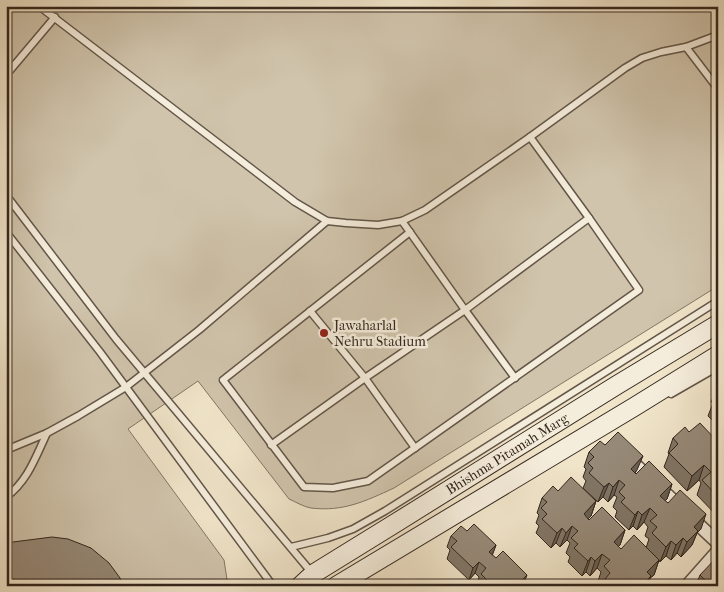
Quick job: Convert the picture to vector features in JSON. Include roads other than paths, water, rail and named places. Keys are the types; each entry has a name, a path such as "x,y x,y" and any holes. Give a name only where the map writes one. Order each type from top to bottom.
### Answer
{"main road":[{"name":"Bhishma Pitamah Marg","path":"300,586 313,574 390,518 718,324"},
{"name":"Bhishma Pitamah Marg","path":"336,586 640,407 718,355"}],"street":[{"path":"617,447 718,543"},
{"path":"687,586 718,551"}],"lane":[{"path":"40,6 295,202 327,221 346,224 378,224 402,221 425,210 625,68 642,58 686,47 718,35"},
{"path":"6,75 55,17"},
{"path":"686,47 717,88"},
{"path":"410,232 223,380 304,488 333,488 368,481 639,290 530,137"},
{"path":"6,195 116,339 313,574"},
{"path":"271,445 465,310 589,218"},
{"path":"6,450 47,433 126,387 199,330 327,221"},
{"path":"402,221 515,378"},
{"path":"6,232 100,352 272,586"},
{"path":"291,547 328,538 390,518 718,301"},
{"path":"310,311 365,378 415,448"},
{"path":"663,399 718,368"},
{"path":"6,497 12,493 28,473 47,433"}],"place":[{"name":"Jawaharlal Nehru Stadium","path":"324,333"}]}
